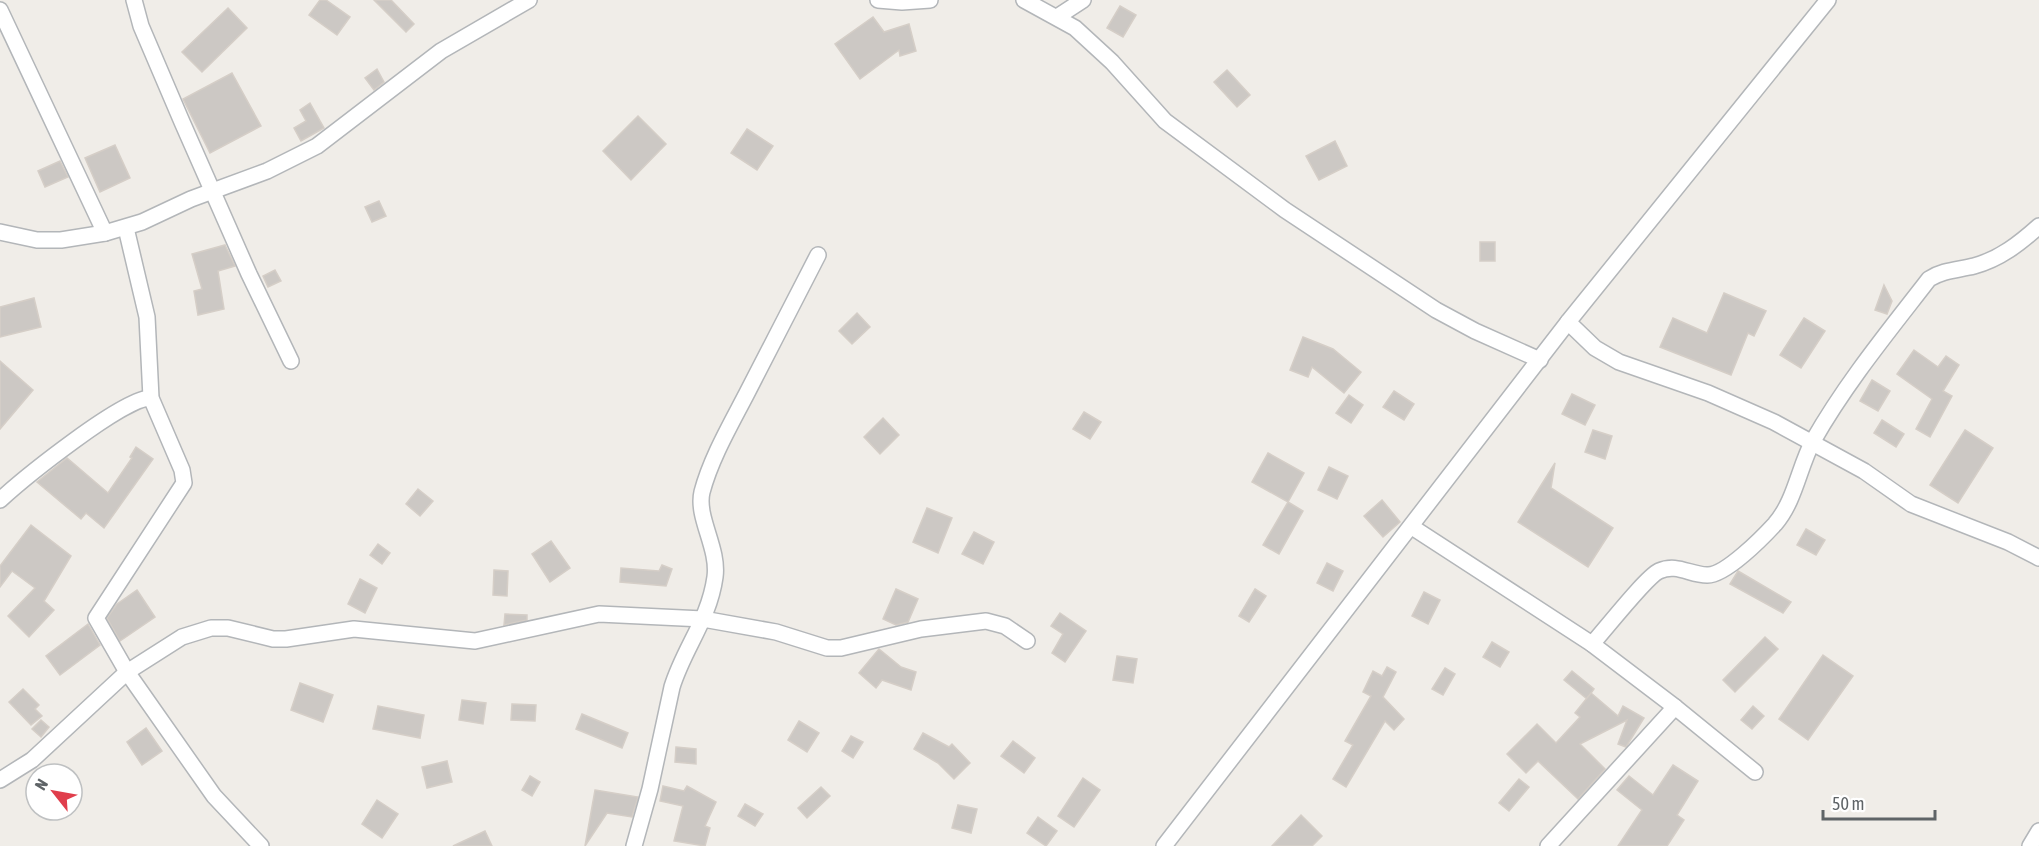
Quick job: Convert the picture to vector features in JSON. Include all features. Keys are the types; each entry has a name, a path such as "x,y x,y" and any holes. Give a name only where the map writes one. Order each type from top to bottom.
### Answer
{"street":[{"path":"134,0 141,26 249,274 291,361"},
{"path":"0,232 37,240 61,240 105,233 126,228 267,171 317,146 441,51 529,0"},
{"path":"878,0 902,3 930,0"},
{"path":"1024,0 1057,17 1098,48 1165,121 1285,210 1436,309 1475,331 1540,360"},
{"path":"1057,17 1083,0"},
{"path":"1164,846 1568,322 1828,0"},
{"path":"0,10 105,233"},
{"path":"1592,645 1656,573 1666,568 1678,568 1708,575 1725,569 1776,523 1812,444 1848,382 1929,279 1941,272 1976,265 1996,258 2018,244 2039,226"},
{"path":"126,228 147,316 151,398 182,470 184,483 96,618 127,672 214,796 261,846"},
{"path":"634,846 656,767 672,687 703,619 715,575 711,537 701,505 706,480 740,406 818,255"},
{"path":"1568,322 1595,348 1619,362 1708,393 1774,422 1864,471 1911,504 2008,542 2039,558"},
{"path":"0,500 100,422 142,399 151,398"},
{"path":"1412,527 1592,645 1676,707 1755,772"},
{"path":"0,780 32,760 127,672 182,637 211,628 228,628 273,639 354,629 475,641 599,614 703,619 776,632 827,648 841,648 921,629 986,621 1005,626 1027,641"},
{"path":"1548,846 1676,707"},
{"path":"2030,846 2039,831"}],"building":[{"path":"320,0 326,0 350,17 337,35 309,15"},
{"path":"374,0 391,0 414,24 406,32"},
{"path":"1120,6 1136,15 1123,37 1107,28"},
{"path":"228,8 247,28 202,72 182,52"},
{"path":"873,17 884,32 909,24 916,51 900,56 899,50 860,79 835,44"},
{"path":"377,69 384,82 374,90 365,78"},
{"path":"1227,70 1250,95 1237,107 1214,82"},
{"path":"232,73 261,126 210,153 183,99"},
{"path":"310,103 324,128 301,141 294,128 306,121 300,110"},
{"path":"638,116 666,144 631,180 603,151"},
{"path":"747,129 773,146 757,170 731,153"},
{"path":"1335,141 1347,166 1319,180 1306,156"},
{"path":"115,145 130,178 100,192 85,158"},
{"path":"60,161 68,177 45,187 38,171"},
{"path":"379,201 386,216 372,222 365,207"},
{"path":"1480,242 1495,242 1495,261 1480,261"},
{"path":"225,245 235,266 218,271 224,309 198,315 194,291 202,289 192,254"},
{"path":"275,270 281,281 268,287 263,276"},
{"path":"1884,285 1892,301 1887,314 1875,310"},
{"path":"1724,293 1766,311 1754,336 1748,333 1731,375 1660,347 1673,318 1707,333"},
{"path":"34,298 41,327 0,337 0,307"},
{"path":"857,313 870,327 852,344 839,331"},
{"path":"1804,318 1825,331 1801,368 1780,355"},
{"path":"1303,337 1333,349 1361,372 1344,393 1312,367 1308,377 1290,370"},
{"path":"1914,350 1938,367 1946,356 1959,365 1943,391 1952,396 1930,437 1916,429 1932,399 1897,374"},
{"path":"0,361 33,390 0,429"},
{"path":"1872,380 1890,391 1878,411 1860,401"},
{"path":"1394,391 1414,404 1404,420 1383,407"},
{"path":"1572,394 1595,405 1585,425 1562,414"},
{"path":"1349,395 1363,405 1351,423 1336,413"},
{"path":"1084,412 1101,422 1090,439 1073,429"},
{"path":"883,418 899,435 880,454 864,437"},
{"path":"1882,420 1904,434 1896,447 1874,433"},
{"path":"1593,430 1612,436 1605,459 1585,452"},
{"path":"1965,430 1993,448 1958,503 1930,485"},
{"path":"136,447 153,459 104,528 86,513 81,519 37,482 67,458 108,493 132,458 130,457"},
{"path":"1268,453 1304,473 1288,502 1252,482"},
{"path":"1555,463 1551,488 1613,528 1588,567 1518,522"},
{"path":"1329,467 1348,476 1337,499 1318,490"},
{"path":"418,489 433,501 420,516 406,504"},
{"path":"1382,500 1400,522 1383,537 1364,516"},
{"path":"1288,502 1303,511 1279,554 1263,545"},
{"path":"927,508 952,518 938,553 913,542"},
{"path":"31,525 71,556 44,601 54,610 29,637 8,616 35,588 12,571 0,587 0,566"},
{"path":"1806,529 1825,540 1816,555 1797,545"},
{"path":"974,532 994,542 983,564 962,554"},
{"path":"551,541 570,568 550,582 532,554"},
{"path":"378,544 390,553 382,564 370,555"},
{"path":"1327,563 1343,571 1333,591 1317,583"},
{"path":"662,565 672,569 666,586 620,582 621,568 659,571"},
{"path":"494,570 508,571 507,596 493,595"},
{"path":"1738,571 1791,602 1783,613 1730,584"},
{"path":"360,579 377,588 365,613 348,604"},
{"path":"896,589 918,599 908,622 896,625 883,619"},
{"path":"1255,589 1266,596 1249,622 1239,616"},
{"path":"137,590 155,617 120,641 107,618 117,604"},
{"path":"1424,592 1440,600 1428,624 1412,616"},
{"path":"1060,613 1086,631 1065,662 1052,653 1063,634 1051,626"},
{"path":"505,614 527,615 527,620 504,625"},
{"path":"88,624 100,645 60,675 46,656"},
{"path":"1765,637 1778,649 1735,692 1723,680"},
{"path":"1492,642 1509,652 1500,667 1483,657"},
{"path":"879,649 901,667 916,672 911,690 882,680 876,688 859,673"},
{"path":"1823,655 1853,676 1808,740 1779,719"},
{"path":"1117,656 1137,659 1133,683 1113,680"},
{"path":"1387,667 1396,672 1383,697 1404,719 1394,730 1385,721 1346,787 1333,779 1353,745 1345,741 1371,696 1363,692 1373,671 1382,676"},
{"path":"1445,668 1455,674 1443,695 1432,689"},
{"path":"1572,671 1594,689 1587,699 1564,680"},
{"path":"300,683 333,695 323,722 291,710"},
{"path":"23,689 39,705 35,709 42,716 31,725 9,702"},
{"path":"1591,693 1618,716 1623,706 1644,718 1626,747 1618,744 1627,720 1580,744 1605,769 1578,799 1538,761 1526,773 1507,754 1537,724 1556,743 1580,717 1575,713"},
{"path":"462,700 486,703 483,724 459,720"},
{"path":"512,704 536,705 535,721 511,720"},
{"path":"378,706 424,715 420,738 373,729"},
{"path":"1753,706 1764,716 1752,729 1741,720"},
{"path":"582,714 628,733 622,748 576,729"},
{"path":"41,720 49,727 41,737 32,729"},
{"path":"799,721 819,733 807,752 788,740"},
{"path":"146,728 162,751 142,765 127,742"},
{"path":"923,733 949,747 952,744 970,763 954,779 938,763 914,749"},
{"path":"851,736 863,742 853,758 842,751"},
{"path":"1013,741 1035,758 1024,773 1001,756"},
{"path":"676,747 696,749 696,764 675,762"},
{"path":"447,761 452,782 427,788 422,767"},
{"path":"1673,765 1698,781 1677,815 1684,820 1667,846 1618,846 1642,810 1617,790 1629,776 1653,795"},
{"path":"530,776 540,782 532,796 522,790"},
{"path":"1083,778 1100,790 1074,827 1058,816"},
{"path":"1519,779 1529,787 1509,811 1499,803"},
{"path":"663,786 684,791 687,786 716,802 705,826 710,828 705,846 674,841 683,806 660,801"},
{"path":"821,787 830,796 807,818 798,808"},
{"path":"595,790 638,797 632,817 607,813 585,846"},
{"path":"377,800 398,814 382,838 362,824"},
{"path":"745,804 763,814 755,826 738,816"},
{"path":"958,805 977,809 971,833 952,828"},
{"path":"1301,815 1322,836 1312,846 1272,846"},
{"path":"1038,817 1057,831 1046,846 1027,833"},
{"path":"485,831 492,846 453,846"}]}
